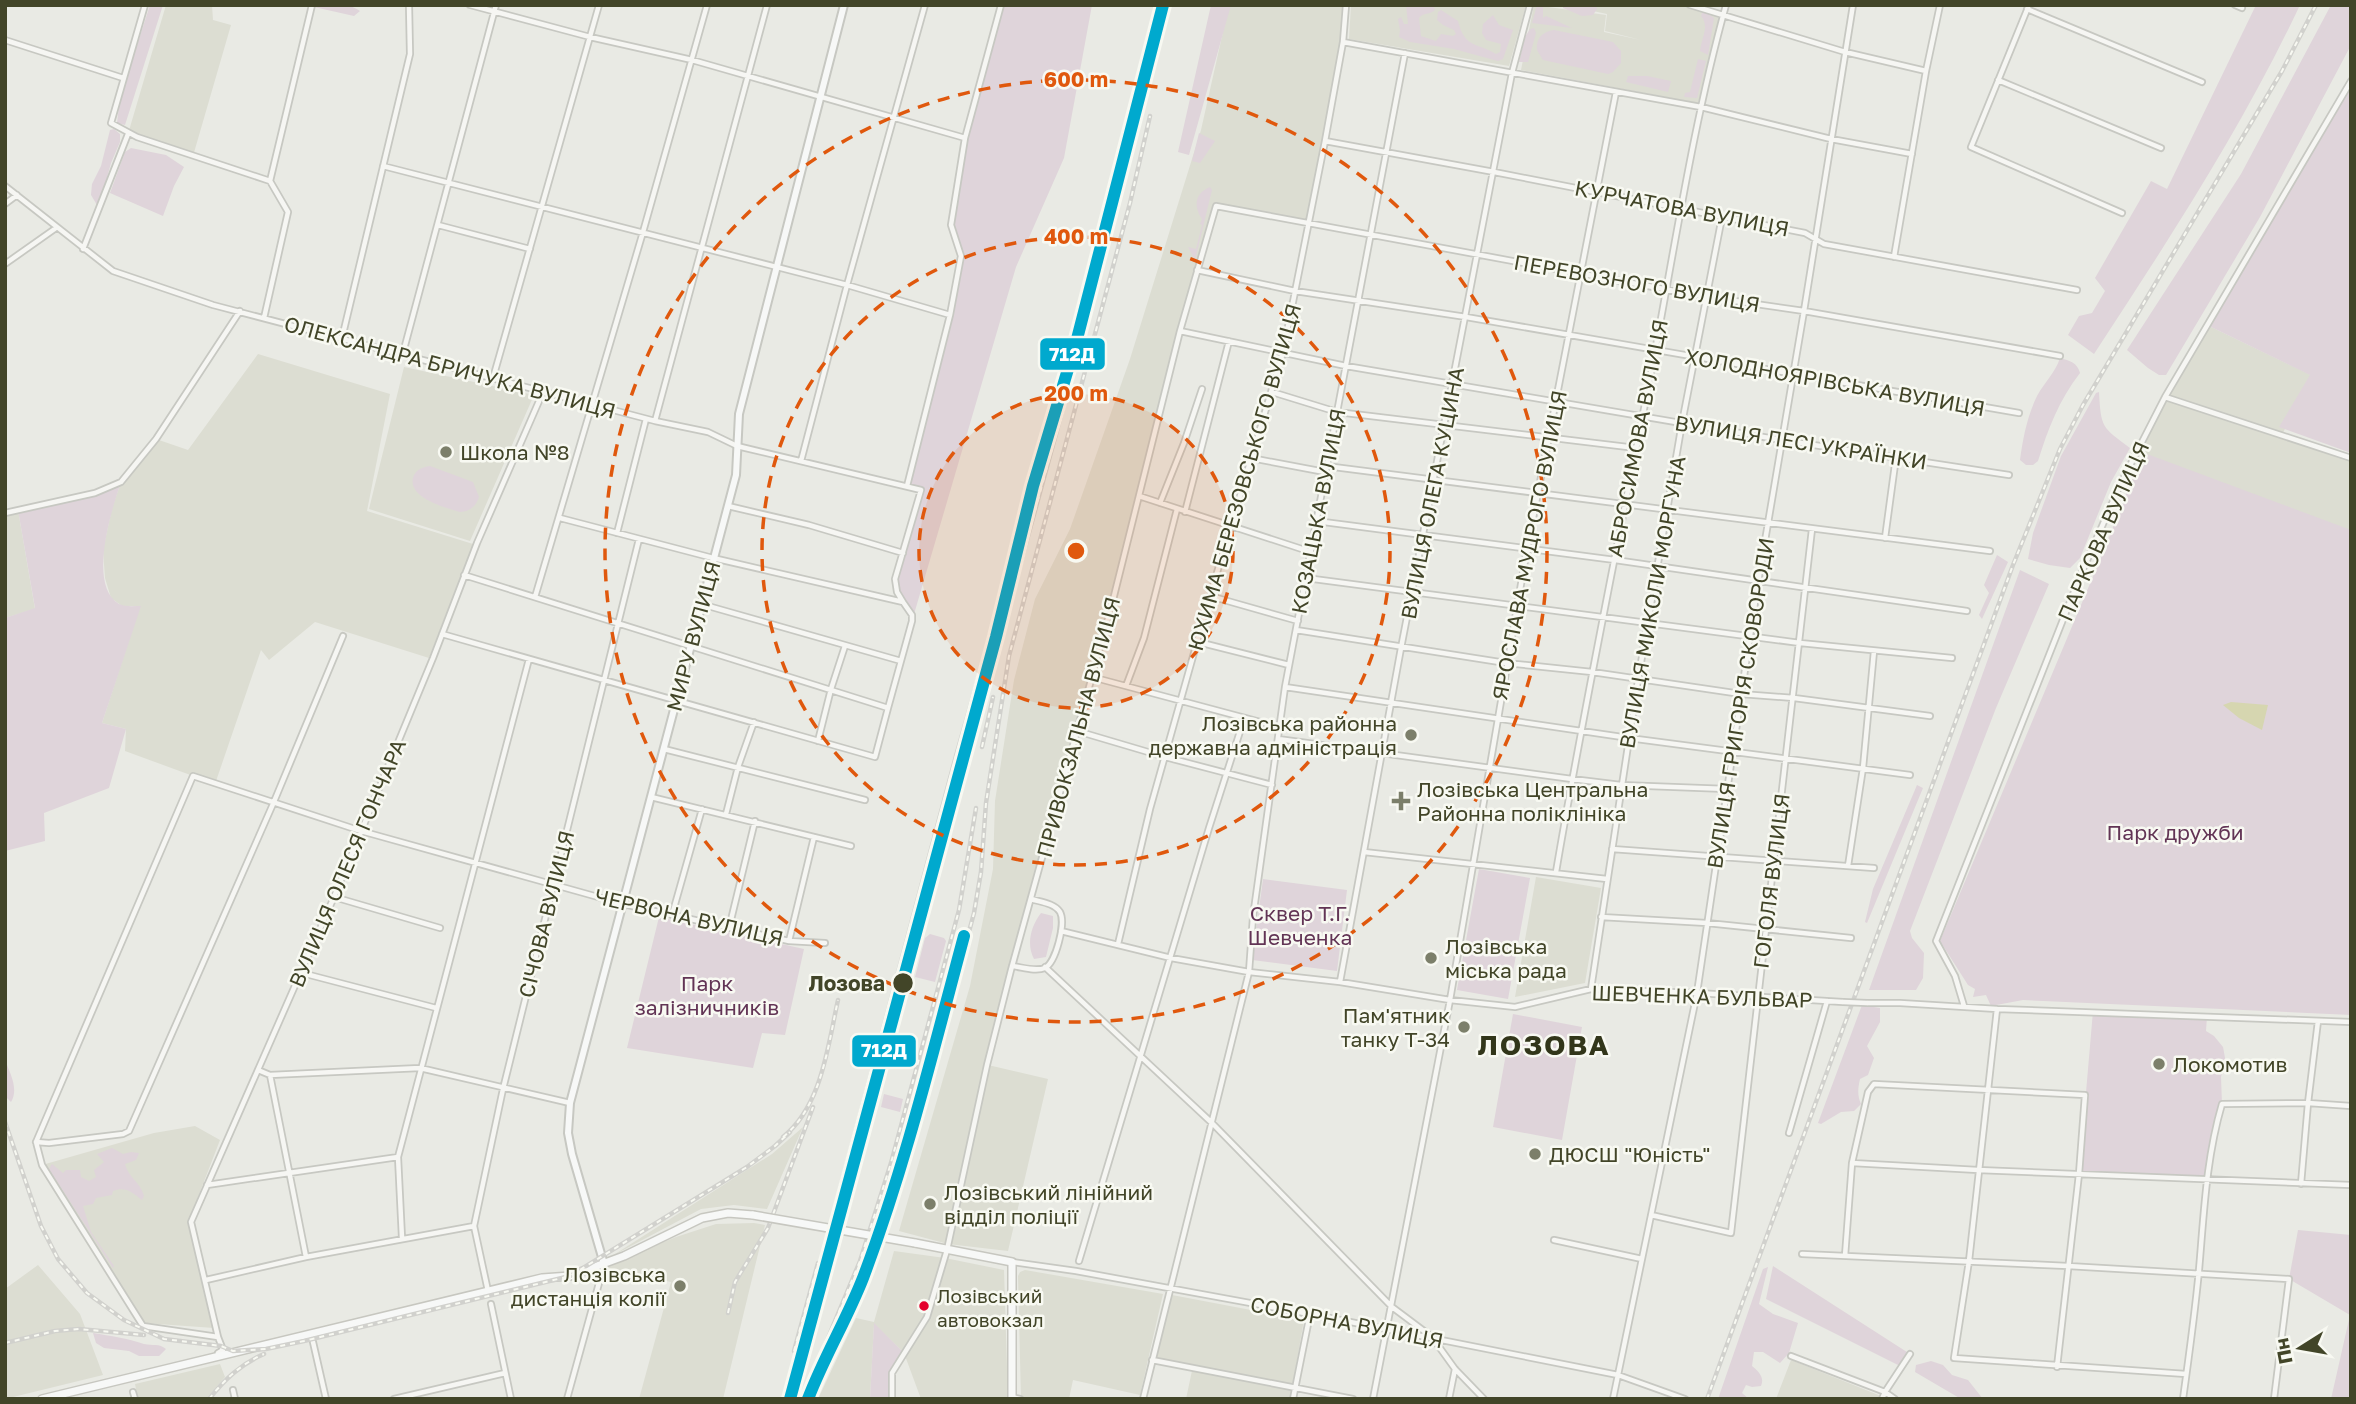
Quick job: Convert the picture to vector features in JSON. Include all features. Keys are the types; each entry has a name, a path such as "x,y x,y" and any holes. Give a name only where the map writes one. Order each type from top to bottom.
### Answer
{"main road":[{"name":"МИРУ ВУЛИЦЯ","path":"604,1264 572,1154 568,1133 570,1103 736,475 739,414 844,5"},
{"path":"47,1398 542,1278 570,1276 624,1256 702,1218 728,1213 915,1243 1012,1262 1015,1398"}],"street":[{"path":"145,5 111,123 128,134 270,181 288,212 264,318"},
{"path":"270,181 312,5"},
{"path":"342,338 412,48 409,5"},
{"path":"470,5 748,75 965,138"},
{"path":"402,353 496,5"},
{"path":"493,378 599,5"},
{"path":"535,597 593,405 707,5"},
{"path":"655,421 768,5"},
{"path":"801,461 925,5"},
{"path":"907,486 950,315 961,256 951,225 965,138 1001,5"},
{"name":"ЮХИМА БЕРЕЗОВСЬКОГО ВУЛИЦЯ","path":"1118,944 1150,809 1283,352 1343,42 1346,5"},
{"name":"ВУЛИЦЯ ОЛЕГА КУЦИНА","path":"1340,982 1401,648 1512,73 1530,5"},
{"path":"1690,5 1845,52 1926,71"},
{"name":"АБРОСИМОВА ВУЛИЦЯ","path":"1556,872 1592,672 1643,416 1679,208 1700,107 1726,5"},
{"name":"ВУЛИЦЯ ГРИГОРІЯ СКОВОРОДИ","path":"1613,1399 1697,993 1758,582 1853,5"},
{"path":"1894,257 1940,5"},
{"path":"2235,5 2242,8"},
{"path":"2122,213 1971,148 2028,7 2202,82"},
{"path":"5,40 123,78"},
{"path":"1343,42 1700,107 1831,139 1912,154"},
{"name":"КОЗАЦЬКА ВУЛИЦЯ","path":"1143,1399 1249,972 1253,918 1285,687 1405,53"},
{"path":"1998,80 2161,148"},
{"name":"ПАРКОВА ВУЛИЦЯ","path":"1964,1006 1955,976 1936,941 2081,574 2121,483 2165,397 2351,81"},
{"name":"ЯРОСЛАВА МУДРОГО ВУЛИЦЯ","path":"1373,1399 1450,1000 1516,606 1616,92"},
{"path":"83,249 128,134"},
{"name":"КУРЧАТОВА ВУЛИЦЯ","path":"1325,141 1805,233 1824,244 2077,290"},
{"path":"383,166 847,285 950,315"},
{"name":"ОЛЕКСАНДРА БРИЧУКА ВУЛИЦЯ","path":"5,186 113,271 214,305 646,419 708,432 737,446 921,490 903,553"},
{"path":"5,204 16,195"},
{"name":"ПЕРЕВОЗНОГО ВУЛИЦЯ","path":"1216,206 1707,297 1804,311 2060,356"},
{"name":"ПРИВОКЗАЛЬНА ВУЛИЦЯ","path":"892,1399 892,1373 927,1317 947,1250 987,1065 1012,966 1092,677 1196,270 1216,206"},
{"name":"ВУЛИЦЯ МИКОЛИ МОРГУНА","path":"1591,989 1638,680 1721,217"},
{"path":"438,225 530,249"},
{"path":"5,264 56,228"},
{"name":"ХОЛОДНОЯРІВСЬКА ВУЛИЦЯ","path":"1196,270 1295,291 1465,317 2019,414"},
{"path":"5,513 96,493 121,482 156,439 240,311"},
{"name":"ВУЛИЦЯ ЛЕСІ УКРАЇНКИ","path":"1180,331 1346,366 1781,440 2009,475"},
{"path":"1185,512 1230,341"},
{"path":"1160,503 1202,389"},
{"name":"ВУЛИЦЯ ОЛЕСЯ ГОНЧАРА","path":"218,1353 223,1350 191,1222 302,973 464,575 543,392"},
{"path":"1272,392 1336,412 1636,448"},
{"path":"2165,397 2351,458"},
{"path":"617,533 646,419"},
{"path":"1885,538 1896,457"},
{"path":"1251,458 1325,472"},
{"path":"1326,466 1990,551"},
{"path":"1139,496 1311,552"},
{"path":"442,634 875,757 912,621 912,615 897,592 895,579 903,553 808,525 727,506"},
{"path":"1126,685 1144,638 1177,509"},
{"path":"559,518 639,540 903,602"},
{"path":"1316,522 1615,560 1967,611"},
{"name":"ГОГОЛЯ ВУЛИЦЯ","path":"1651,1214 1731,1233 1812,529"},
{"name":"СІЧОВА ВУЛИЦЯ","path":"488,1291 474,1226 503,1089 639,540"},
{"path":"464,575 888,708"},
{"path":"1306,578 1800,643 1952,658"},
{"path":"1210,596 1298,621"},
{"path":"701,604 901,661"},
{"path":"1296,630 1506,663 1930,716"},
{"path":"218,1337 143,1326 42,1165 36,1142 111,1136 129,1131 273,804 342,636"},
{"path":"1198,642 1289,665"},
{"path":"818,741 845,646"},
{"path":"1848,866 1863,768 1874,651"},
{"path":"402,1238 398,1157 529,659"},
{"path":"1092,677 1279,727"},
{"path":"1285,687 1629,738 1910,775"},
{"path":"1079,1261 1244,719"},
{"path":"726,814 738,767 754,722"},
{"path":"1077,731 1272,785"},
{"path":"1278,739 1621,785 1727,789"},
{"path":"663,749 864,800"},
{"name":"ЧЕРВОНА ВУЛИЦЯ","path":"36,1142 192,776 361,831 623,904 789,941 825,943"},
{"path":"650,797 851,846"},
{"path":"672,915 702,808"},
{"path":"729,928 755,821"},
{"path":"789,941 814,837"},
{"path":"1612,849 1874,868"},
{"path":"1364,852 1607,879"},
{"path":"334,897 440,928"},
{"path":"1012,966 1037,969 1045,967 1054,956 1062,917 1056,908 1031,899"},
{"path":"1601,917 1707,923 1851,938"},
{"name":"ШЕВЧЕНКА БУЛЬВАР","path":"1061,931 1249,972 1515,1007 1591,989 1757,996 1843,1003 2351,1022"},
{"path":"1045,967 1212,1123 1392,1307 1432,1337 1455,1369 1484,1399"},
{"path":"302,973 436,1008"},
{"path":"1789,1133 1827,1001"},
{"path":"1997,1009 1969,1261 1954,1359 2186,1374"},
{"path":"2301,1184 2318,1021"},
{"path":"258,1070 270,1075 420,1068 570,1103"},
{"path":"270,1075 306,1257"},
{"path":"1845,1256 1852,1163 1868,1091 1874,1084 2085,1095 2079,1174 2057,1367"},
{"path":"2183,1399 2199,1273 2206,1179 2213,1134 2222,1104 2308,1103 2351,1106"},
{"path":"206,1185 398,1157"},
{"path":"1852,1163 2351,1185"},
{"path":"206,1280 306,1257 474,1226"},
{"path":"1554,1240 1642,1259"},
{"path":"1802,1254 2289,1279 2274,1399"},
{"name":"СОБОРНА ВУЛИЦЯ","path":"1012,1262 1170,1288 1432,1337 1618,1375 1685,1399"},
{"path":"567,1399 604,1264"},
{"path":"491,1304 511,1399"},
{"path":"1293,1399 1310,1314"},
{"path":"313,1342 326,1399"},
{"path":"1882,1399 1910,1354"},
{"path":"1791,1356 1885,1392 1895,1399"},
{"path":"1152,1360 1353,1399"},
{"path":"1449,1399 1455,1369"},
{"path":"394,1399 505,1373"},
{"path":"233,1390 235,1399"},
{"path":"133,1392 135,1399"}],"shaded area":[{"path":"166,5 212,5 213,20 231,25 193,156 128,134"},
{"path":"1229,5 1346,5 1343,42 1309,224 1216,206 988,1065 1048,1079 1008,1251 948,1244 899,1231 970,986 993,869 995,801 1014,680 1035,599 1070,529 1130,359 1201,130"},
{"path":"1351,5 1526,5 1509,66 1349,39"},
{"path":"1534,5 1606,15 1604,32 1641,40 1605,31 1607,14 1565,5 1690,5 1721,17 1698,103 1521,70"},
{"path":"2207,325 2311,375 2282,435 2351,458 2351,536 2136,452"},
{"path":"258,354 390,394 367,511 473,544 429,658 315,622 269,660 261,650 215,784 125,751 126,729 102,723 140,606 122,606 111,598 105,578 103,550 121,482 156,439 188,450"},
{"name":"Школа №8","path":"404,367 534,395 470,541 369,509"},
{"path":"18,510 35,609 5,618 5,513"},
{"path":"2231,702 2268,705 2262,730 2239,718 2223,705"},
{"path":"1536,877 1601,888 1585,983 1515,997"},
{"path":"195,1126 220,1140 188,1223 214,1328 144,1323 42,1165 154,1133"},
{"path":"803,1127 767,1209 734,1205 701,1209 612,1256 772,1154"},
{"path":"716,1224 765,1225 723,1399 639,1399 671,1282 603,1267"},
{"path":"894,1251 1004,1270 1008,1399 921,1399 904,1353 874,1324 870,1399 818,1399 856,1318 874,1322"},
{"path":"38,1265 80,1314 103,1375 5,1399 5,1289"},
{"path":"1025,1270 1163,1294 1140,1395 1073,1380 1069,1399 1021,1399 1018,1276"},
{"path":"1172,1295 1304,1320 1290,1399 1186,1399 1193,1366 1156,1357"},
{"path":"1791,1360 1881,1396 1880,1399 1776,1399"},
{"path":"220,1364 225,1377 206,1399 138,1399 135,1384"}],"green space":[{"path":"150,5 163,5 125,125 117,123 120,98"},
{"path":"344,5 360,11 354,16 314,7"},
{"path":"1001,5 1092,5 1064,158 1016,267 912,621 895,579 921,490 907,486 950,315 961,257 951,225 965,138"},
{"path":"1211,5 1231,5 1189,155 1178,152"},
{"path":"1406,5 1433,5 1435,10 1419,18 1421,36 1436,41 1441,34 1456,34 1437,20 1441,10 1458,21 1468,41 1496,54 1500,52 1501,44 1486,40 1482,33 1483,24 1493,15 1499,25 1513,30 1503,59 1498,61 1454,49 1410,42 1399,37 1398,19 1401,17 1404,24 1408,24"},
{"path":"1537,5 1543,5 1543,18 1546,16 1572,28 1532,23"},
{"path":"1563,5 1596,5 1597,9 1593,15 1582,16 1563,8"},
{"path":"2256,5 2300,5 2229,140 2094,354 2068,335 2079,316 2092,313 2105,291 2095,278 2151,181 2167,189"},
{"path":"2331,5 2351,5 2351,45 2260,217 2166,375 2159,375 2127,350 2241,174"},
{"path":"1703,10 1714,18 1708,55 1700,51 1705,28 1701,16"},
{"path":"1534,28 1536,33 1528,62 1519,62 1525,37 1530,29"},
{"path":"1554,30 1613,42 1621,51 1621,63 1608,74 1543,60 1537,50 1539,39 1546,32"},
{"path":"1698,59 1706,61 1697,98 1684,97 1685,93 1690,92"},
{"path":"1628,76 1647,76 1671,81 1668,92 1626,82"},
{"path":"2351,81 2351,453 2279,427 2310,375 2207,325"},
{"path":"114,129 120,134 120,142 100,203 97,205 91,195 92,184 101,166 110,130"},
{"path":"1199,133 1215,141 1200,163 1192,161"},
{"path":"131,148 166,155 184,167 163,216 110,193 125,152"},
{"path":"1210,187 1212,190 1195,260 1188,247 1196,249 1202,225 1197,200 1201,193"},
{"path":"2060,358 2075,364 2080,373 2055,415 2038,461 2033,465 2026,465 2020,460 2028,420 2037,396"},
{"path":"2099,392 2105,426 2130,448 2111,482 2080,558 2070,568 2028,559 2033,533 2061,456"},
{"name":"Парк дружби","path":"2147,454 2351,530 2351,1015 2023,1000 1991,1006 1986,995 1973,997 1975,989 1968,985 1940,941 2138,464"},
{"path":"430,466 473,482 479,497 475,505 460,512 429,501 416,491 413,485 415,473"},
{"path":"121,482 108,527 103,564 105,581 110,594 119,604 141,606 102,723 126,729 109,788 44,813 45,841 5,851 5,618 35,608 18,510 95,493"},
{"path":"1997,555 2008,562 1982,619 1979,615 1989,593 1984,585"},
{"path":"2020,570 2049,584 1996,708 1910,931 1924,953 1923,978 1916,990 1869,990"},
{"path":"1917,785 1923,788 1867,923 1865,922 1873,889"},
{"path":"1479,869 1530,878 1508,999 1457,990"},
{"name":"Сквер Т.Г. Шевченка","path":"1263,879 1347,890 1337,971 1252,960"},
{"path":"1041,913 1053,916 1053,928 1046,957 1034,959 1030,947 1031,935"},
{"name":"Парк залізничників","path":"659,917 804,949 785,1035 762,1033 753,1068 627,1048"},
{"path":"930,934 946,941 935,982 915,977 925,938"},
{"path":"1862,1005 1880,1008 1880,1022 1867,1046 1874,1058 1868,1075 1860,1079 1858,1092 1861,1104 1854,1111 1841,1112 1821,1124 1818,1123"},
{"path":"2093,1011 2207,1016 2206,1031 2223,1047 2225,1058 2221,1077 2222,1104 2206,1179 2079,1174"},
{"path":"1513,1014 1582,1027 1562,1140 1493,1127"},
{"path":"5,1060 14,1086 11,1102 5,1096"},
{"path":"884,1094 903,1099 900,1112 881,1107"},
{"path":"112,1148 123,1154 139,1153 136,1160 125,1164 144,1196 142,1200 121,1189 113,1191 112,1195 96,1198 93,1204 83,1206 91,1232 113,1268 49,1169 52,1164 63,1173 66,1170 80,1170 81,1177 89,1181 96,1177 94,1170 104,1162 97,1154"},
{"path":"2298,1230 2351,1235 2351,1399 2331,1399 2350,1315 2289,1279"},
{"path":"1773,1266 1910,1354 1902,1367 1766,1299"},
{"path":"1768,1267 1759,1304 1773,1314 1798,1323 1789,1353 1780,1363 1763,1352 1754,1352 1752,1366 1759,1372 1761,1386 1746,1385 1742,1393 1749,1399 1718,1399 1763,1269"},
{"path":"874,1323 904,1353 892,1373 892,1399 870,1399"},
{"path":"93,1333 158,1345 166,1349 159,1356 139,1356 129,1351 104,1348 96,1343"},
{"path":"1931,1361 1943,1365 1952,1375 1968,1380 1983,1399 1961,1399 1915,1372 1916,1365"}],"railway":[{"path":"794,1399 1078,353 1167,5"},
{"path":"1707,1399 2013,565 2060,449 2083,405 2282,71 2316,5"},
{"path":"846,1316 875,1263 903,1177 974,913 981,872 986,803 1009,656 1130,203 1150,116"},
{"path":"841,1186 956,756 1024,518"},
{"path":"982,747 993,697"},
{"path":"808,1386 860,1261 891,1163 959,910 976,808"},
{"path":"783,1137 807,1109 815,1092 838,1000"},
{"path":"728,1313 735,1282 768,1228 813,1107"},
{"path":"5,1122 41,1226 58,1259 87,1293 124,1320 164,1339 221,1346 233,1351 266,1349 304,1341 570,1276 747,1167 790,1132"},
{"path":"794,1351 818,1263"},
{"path":"5,1343 55,1331 79,1329 144,1335"},
{"path":"209,1399 234,1373 264,1354"}],"transit line":[{"name":"712Д","path":"790,1399 996,637 1033,486 1077,339 1163,5"},
{"name":"712Д","path":"808,1399 857,1293 878,1236 918,1109 964,936"}],"place":[{"name":"Школа №8","path":"446,452"},
{"name":"Лозівська районна державна адміністрація","path":"1411,735"},
{"name":"Лозівська Центральна Районна поліклініка","path":"1401,801"},
{"name":"Лозівська міська рада","path":"1431,958"},
{"name":"Лозова","path":"903,983"},
{"name":"Пам'ятник танку Т-34","path":"1464,1027"},
{"name":"Локомотив","path":"2159,1064"},
{"name":"ДЮСШ \"Юність\"","path":"1535,1154"},
{"name":"Лозівський лінійний відділ поліції","path":"930,1204"},
{"name":"Лозівська дистанція колії","path":"680,1286"},
{"name":"Лозівський автовокзал","path":"924,1306"}],"district":[{"name":"ЛОЗОВА","path":"1544,1044"}]}
